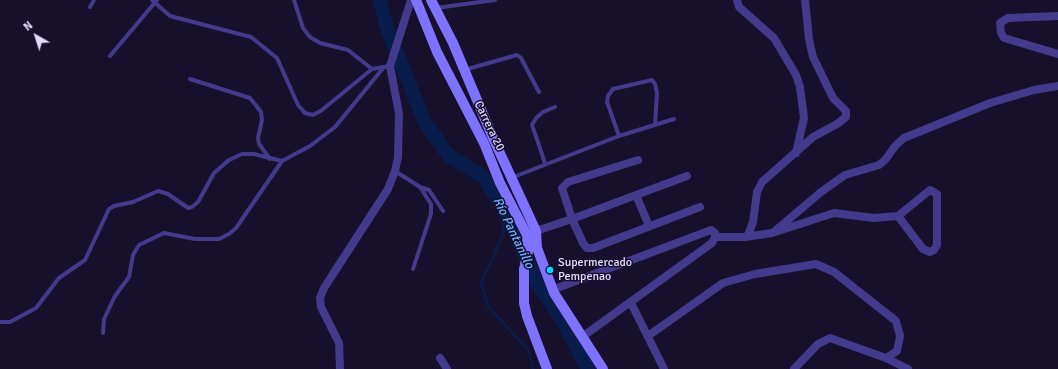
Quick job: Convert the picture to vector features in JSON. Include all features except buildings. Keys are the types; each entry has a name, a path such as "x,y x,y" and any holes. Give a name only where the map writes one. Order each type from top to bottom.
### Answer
{"main road":[{"name":"Carrera 20","path":"416,0 437,52 484,143 500,183 531,233"},
{"name":"Carrera 20","path":"433,4 464,70 511,178 531,233 532,250 552,290 603,369"},
{"path":"532,250 524,268 524,303 527,316 547,369"},
{"path":"594,356 596,369"}],"street":[{"path":"340,369 339,343 321,308 320,298 324,288 388,189 395,171 398,157 400,114 389,64 411,0"},
{"path":"737,0 739,7 774,38 796,75 800,87 804,118 796,153"},
{"path":"745,237 748,235 753,222 757,192 762,182 813,137 842,121 846,114 827,88 813,57 809,39 805,0"},
{"path":"1058,16 1008,18 1000,23 1001,33 1004,38 1058,54"},
{"path":"772,233 821,192 845,175 879,165 904,138 990,103 1034,90 1058,86"},
{"path":"638,160 568,182 562,188 572,219 583,243 587,248 700,207"},
{"path":"531,233 687,176"},
{"path":"716,236 745,237 772,233 834,213 874,218 898,216 930,190 937,194 937,245 934,250 930,252 923,249 898,216"},
{"path":"636,195 649,226"},
{"path":"552,290 711,230 716,236"},
{"path":"582,337 712,243 716,236"},
{"path":"648,336 723,283 755,274 816,264 834,272 896,322 900,336 897,350 886,358"},
{"path":"631,303 664,369"},
{"path":"794,369 818,344 830,338 886,358 908,369"},
{"path":"440,358 447,369"}],"lane":[{"path":"90,7 94,0"},
{"path":"294,0 303,28 310,38 320,43 348,50 372,69"},
{"path":"433,4 495,0"},
{"path":"110,56 155,1 170,16 251,37 277,58 298,105 305,113 312,115 322,110 372,69 389,64"},
{"path":"464,70 517,55 521,58 539,92"},
{"path":"103,333 104,320 115,296 129,277 133,255 140,245 164,233 195,239 219,239 229,234 236,228 282,161 310,146 335,127 389,64"},
{"path":"190,79 250,98 261,112 262,120 258,138 259,144 270,159"},
{"path":"619,136 607,102 608,96 613,89 652,80 655,84 657,93 655,124"},
{"path":"545,163 532,125 536,118 543,112 555,107"},
{"path":"511,178 545,163 619,136 674,119"},
{"path":"0,322 10,322 36,308 59,278 85,260 105,214 114,206 133,202 158,191 168,194 188,208 192,207 198,202 214,173 229,160 242,154 254,154 282,161"},
{"path":"395,171 420,187 429,190 438,201 443,211"},
{"path":"413,268 431,214 431,204 420,187"}],"waterway":[{"name":"Río Pantanillo","path":"380,0 386,25 424,121 448,155 483,177 502,206 538,285 559,315 588,369"},
{"path":"502,206 503,235 481,283 488,306 529,351 533,369"}],"place":[{"name":"Supermercado Pempenao","path":"550,270"}]}
